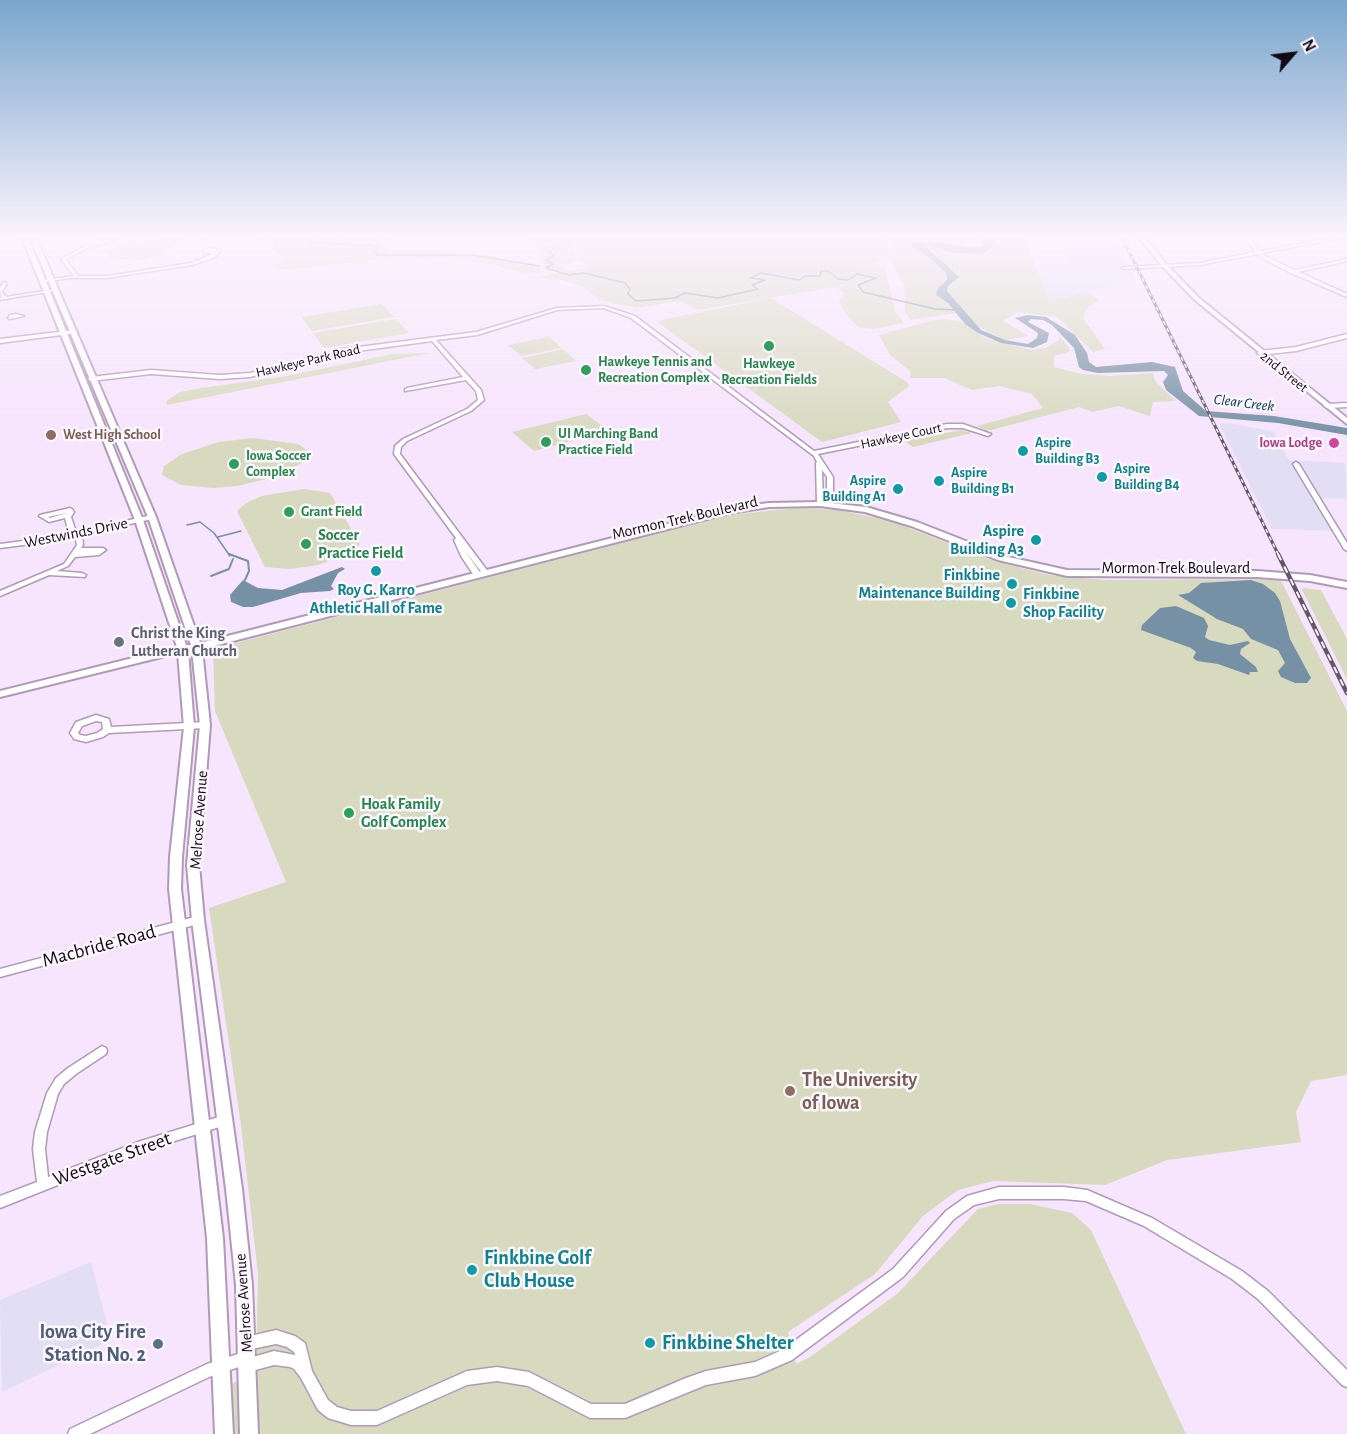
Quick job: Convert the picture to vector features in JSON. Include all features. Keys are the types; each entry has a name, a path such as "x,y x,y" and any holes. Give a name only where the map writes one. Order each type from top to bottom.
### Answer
{"main road":[{"name":"Melrose Avenue","path":"53,302 145,518 160,539 197,644 205,725 193,865 244,1285 249,1434"},
{"name":"Melrose Avenue","path":"62,302 94,379 145,518 182,647 189,726 176,857 179,925 215,1238 224,1434"},
{"name":"2nd Street","path":"1201,302 1260,353 1347,422"},
{"name":"Mormon Trek Boulevard","path":"0,694 479,572 730,511 780,504 825,502 891,516 1001,558 1047,570 1087,575 1287,573"},
{"path":"1287,573 1347,580"},
{"path":"1287,573 1347,585"}],"street":[{"name":"Hawkeye Park Road","path":"94,379 144,372 220,377 250,375 343,351 434,341 488,331 563,308 589,306 615,309 633,317 812,453"},
{"path":"1,322 12,319"},
{"path":"0,341 75,332"},
{"path":"1260,353 1296,349 1347,336"},
{"path":"434,341 481,393 479,403 411,436 397,449 399,459 456,537 461,551 479,572"},
{"path":"406,390 467,378"},
{"path":"1327,406 1347,405"},
{"name":"Hawkeye Court","path":"812,453 947,426 963,426 988,434"},
{"path":"812,453 821,470 825,502"},
{"path":"1296,464 1346,548"},
{"path":"0,582 2,593 66,565 76,552 70,514"},
{"name":"Westwinds Drive","path":"0,546 74,535 145,518"},
{"path":"50,573 82,575"},
{"path":"107,730 205,725"},
{"name":"Macbride Road","path":"0,973 198,920"},
{"path":"43,1185 39,1149 41,1132 53,1093 60,1081 102,1052"},
{"name":"Westgate Street","path":"0,1202 141,1146 225,1120"},
{"path":"247,1355 283,1358 299,1364 323,1405 333,1413 351,1419 377,1418 466,1378 497,1374 529,1379 590,1411 625,1411 696,1381 754,1369 787,1355 898,1273 950,1215 971,1200 999,1193 1042,1193 1087,1196 1113,1206 1148,1222 1237,1275 1263,1295 1347,1380"},
{"path":"75,1434 247,1355 276,1337 290,1341 300,1348 305,1357 306,1373"}],"shaded area":[{"path":"1227,423 1273,431 1289,460 1345,463 1347,499 1314,498 1333,531 1272,529 1219,424"},
{"path":"91,1262 111,1340 2,1392 0,1300"}],"green space":[{"path":"608,302 674,302 636,308"},
{"path":"682,302 746,302 698,310"},
{"name":"Hawkeye Recreation Fields","path":"751,302 777,302 907,382 909,386 888,402 901,422 822,442 656,321"},
{"path":"839,302 893,302 896,313 904,323 872,329 859,327 850,319"},
{"path":"905,302 946,302 957,313 911,320 905,313"},
{"path":"956,302 1097,302 1086,309 1083,318 1105,349 1093,352 1057,317 1018,312 1003,321 1029,336 1005,340 975,325"},
{"path":"382,304 394,317 312,331 301,317"},
{"path":"396,319 409,333 324,348 313,333"},
{"path":"939,319 960,321 985,338 1031,350 1045,348 1058,341 1060,336 1071,351 1054,356 1054,367 1082,374 1110,376 1153,373 1155,381 1176,401 1153,402 1150,416 1119,406 1092,412 1079,407 987,431 977,426 1043,408 1032,394 999,386 972,390 944,378 910,378 910,371 890,355 879,335"},
{"path":"549,337 562,348 521,356 508,345"},
{"path":"563,349 576,361 535,369 522,358"},
{"path":"430,353 167,405 166,401 180,392 201,388 287,376 392,354"},
{"name":"UI Marching Band Practice Field","path":"586,414 609,431 534,451 512,432"},
{"path":"962,430 972,433 913,447 904,441"},
{"name":"Iowa Soccer Complex","path":"253,438 298,444 307,450 309,457 286,474 238,486 214,488 181,485 162,475 164,466 182,454 219,442"},
{"path":"304,489 330,493 360,544 349,554 318,565 290,569 265,567 237,511 246,503 262,496"},
{"name":"The University of Iowa","path":"796,508 838,510 891,521 997,562 1049,575 1104,580 1280,579 1347,711 1347,1075 1311,1081 1296,1112 1301,1142 1167,1160 1105,1185 993,1181 958,1190 923,1216 875,1274 788,1332 796,1364 810,1357 897,1294 978,1209 998,1204 1030,1204 1072,1213 1091,1230 1186,1434 255,1434 258,1274 241,1125 209,908 286,882 215,711 213,649 730,515"},
{"path":"1301,588 1321,590 1347,639 1347,679"},
{"path":"234,1382 240,1383 242,1434 229,1434 230,1387"}],"water":[{"path":"946,302 957,302 981,330 1005,340 1028,344 1037,338 1038,333 1015,318 1028,315 1046,317 1075,335 1087,353 1089,362 1096,367 1152,362 1175,367 1183,391 1206,411 1274,416 1347,428 1347,435 1278,423 1199,416 1166,390 1163,382 1168,375 1164,371 1098,373 1083,370 1079,367 1074,348 1052,325 1043,320 1031,319 1028,322 1049,333 1047,342 1033,348 1001,343 978,333 965,324"},
{"path":"342,567 345,569 338,573 331,586 334,589 330,591 301,593 253,607 243,607 231,602 230,595 243,580 258,588 282,590"},
{"path":"1251,580 1263,584 1275,593 1280,601 1290,639 1311,678 1307,683 1295,683 1281,677 1278,671 1285,663 1278,650 1251,639 1243,629 1217,619 1178,595 1189,593 1201,583"},
{"path":"1176,606 1204,618 1208,626 1205,637 1209,640 1230,645 1248,641 1250,643 1241,649 1240,654 1256,667 1258,672 1250,672 1249,675 1218,664 1197,661 1193,658 1196,652 1191,648 1141,630 1142,625 1160,608"}],"waterway":[{"path":"905,302 935,309 956,310"},
{"path":"187,525 200,522 214,533 230,556"},
{"path":"218,537 241,531"},
{"path":"229,554 248,561 249,571 245,580"},
{"path":"211,576 229,569 233,559"}],"railway":[{"path":"1154,302 1279,556"},
{"path":"1278,554 1347,693"}],"place":[{"name":"Hawkeye Recreation Fields","path":"769,346"},
{"name":"Hawkeye Tennis and Recreation Complex","path":"586,370"},
{"name":"West High School","path":"51,435"},
{"name":"UI Marching Band Practice Field","path":"546,442"},
{"name":"Iowa Lodge","path":"1334,443"},
{"name":"Aspire Building B3","path":"1023,451"},
{"name":"Iowa Soccer Complex","path":"234,464"},
{"name":"Aspire Building B4","path":"1102,477"},
{"name":"Aspire Building B1","path":"939,481"},
{"name":"Aspire Building A1","path":"898,489"},
{"name":"Grant Field","path":"289,512"},
{"name":"Aspire Building A3","path":"1036,540"},
{"name":"Soccer Practice Field","path":"306,544"},
{"name":"Roy G. Karro Athletic Hall of Fame","path":"376,571"},
{"name":"Finkbine Maintenance Building","path":"1012,584"},
{"name":"Finkbine Shop Facility","path":"1011,603"},
{"name":"Christ the King Lutheran Church","path":"119,642"},
{"name":"Hoak Family Golf Complex","path":"349,813"},
{"name":"The University of Iowa","path":"790,1091"},
{"name":"Finkbine Golf Club House","path":"472,1270"},
{"name":"Finkbine Shelter","path":"650,1343"},
{"name":"Iowa City Fire Station No. 2","path":"158,1344"}],"water label":[{"name":"Clear Creek","path":"1244,403"}]}
